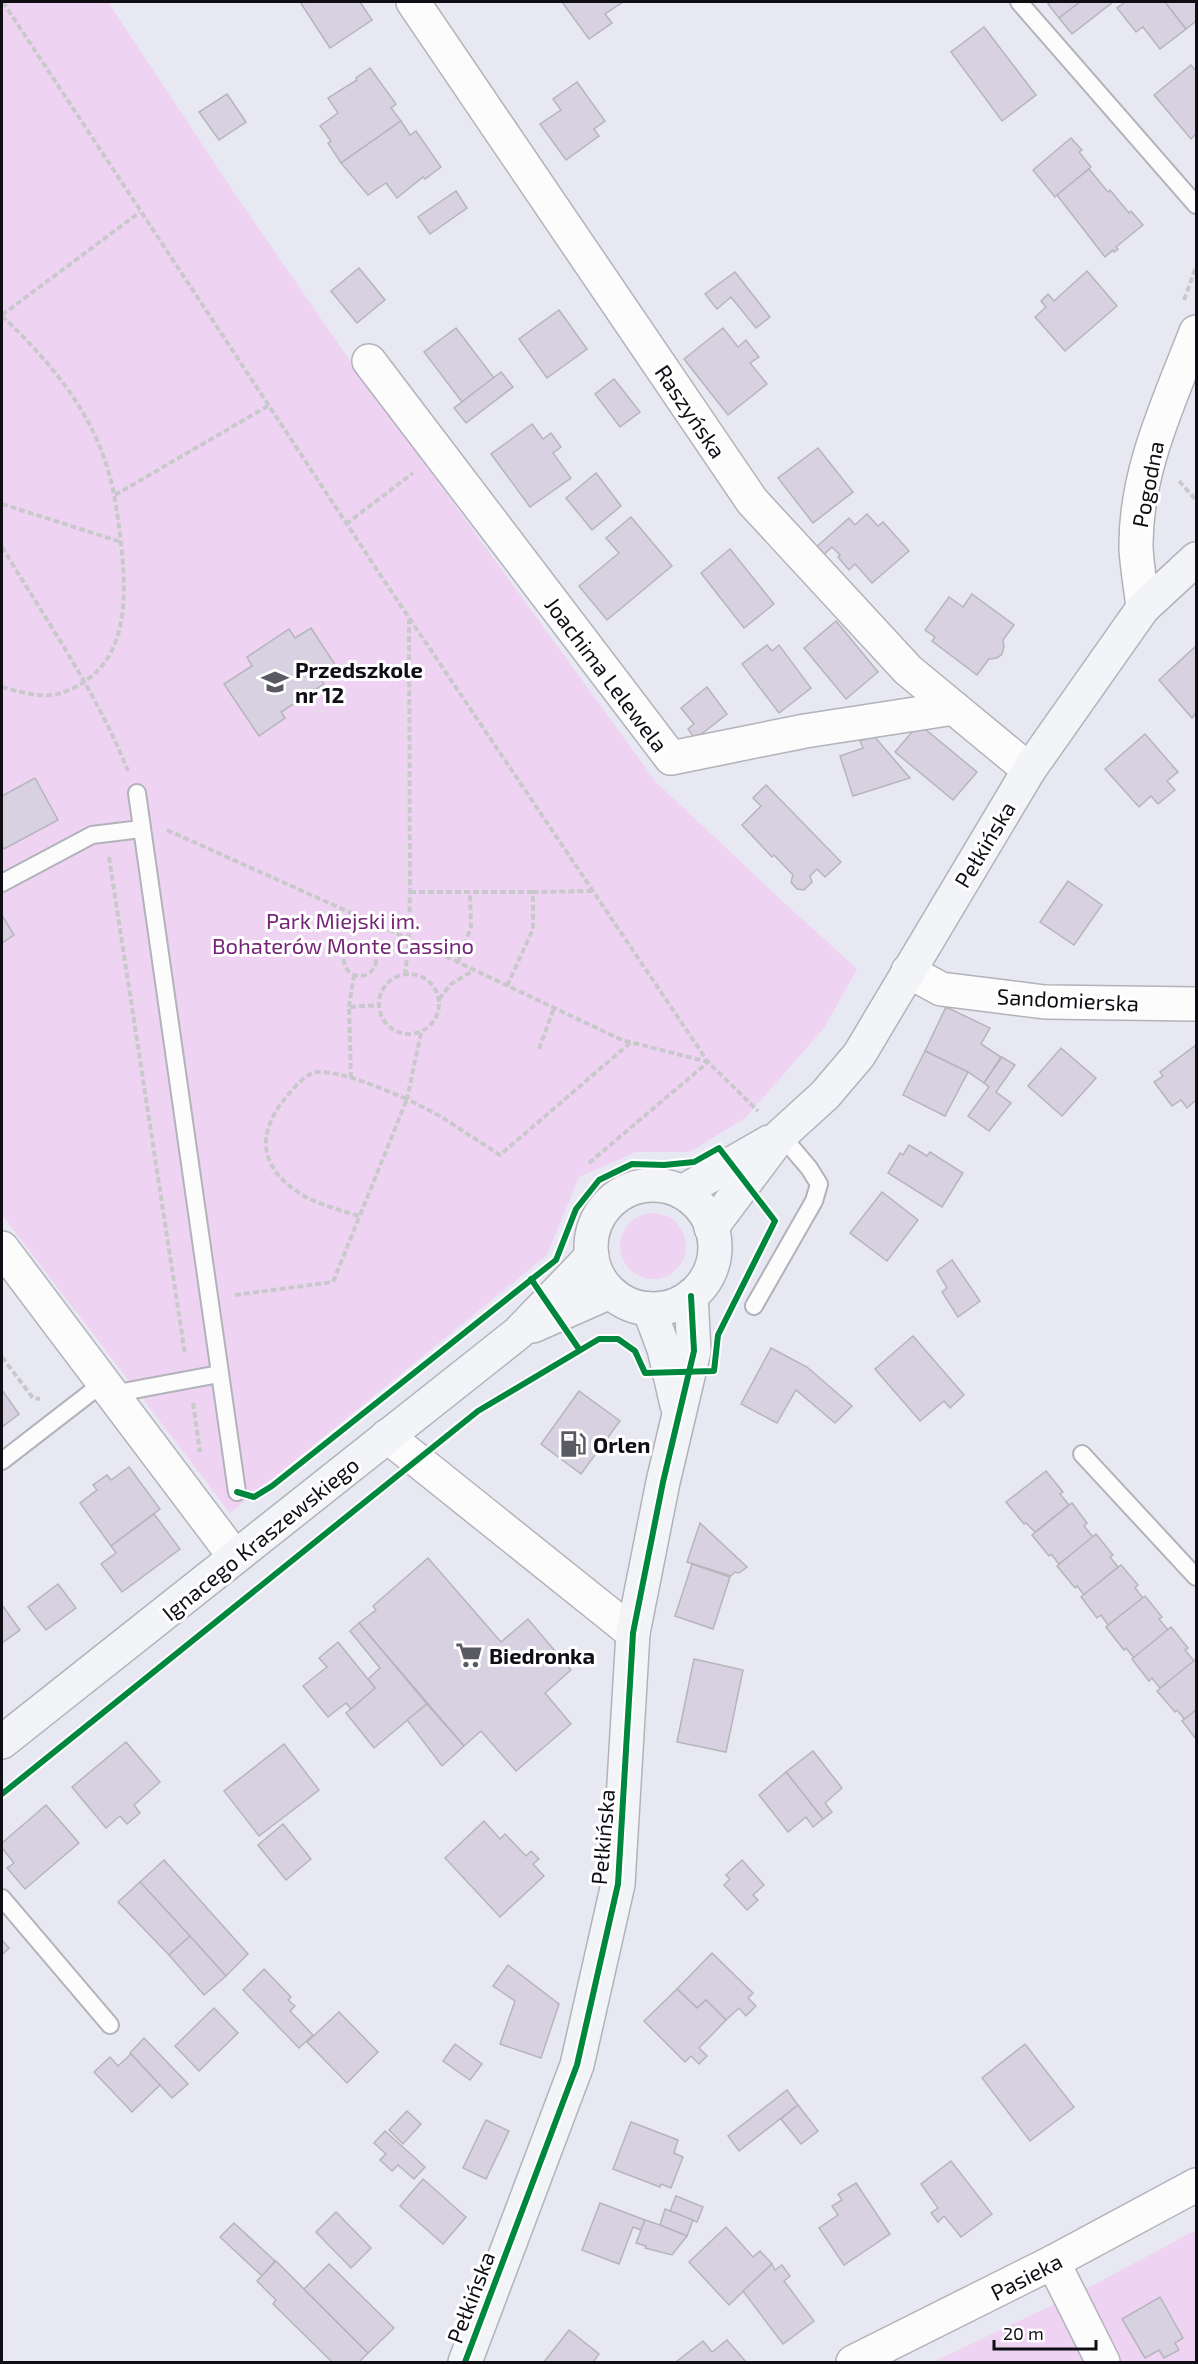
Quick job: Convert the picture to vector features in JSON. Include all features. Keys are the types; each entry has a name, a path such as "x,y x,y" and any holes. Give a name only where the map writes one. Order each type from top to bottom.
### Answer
{"street":[{"name":"Raszyńska","path":"413,2 752,501 909,670 1029,770"},
{"name":"Pogodna","path":"1143,608 1136,549 1139,500 1150,450 1197,332"},
{"name":"Joachima Lelewela","path":"369,361 671,759 805,731 954,708"},
{"name":"Pełkińska","path":"682,1192 771,1125 825,1095 859,1054 1029,770 1143,608 1197,559"},
{"name":"Sandomierska","path":"908,971 941,989 1045,1002 1197,1004"},
{"name":"Pełkińska","path":"711,1228 771,1125"},
{"path":"647,1185 665,1186 682,1192 707,1216 711,1228 715,1251 712,1268 704,1284 676,1306 641,1309 625,1303 610,1292 599,1278 592,1262 591,1244 594,1227 603,1211 615,1198 647,1185"},
{"path":"2,1248 235,1557"},
{"name":"Ignacego Kraszewskiego","path":"2,1742 518,1333 592,1256"},
{"name":"Ignacego Kraszewskiego","path":"518,1333 610,1292"},
{"name":"Pełkińska","path":"465,2362 577,2065 618,1884 633,1633 694,1352 691,1296"},
{"name":"Pełkińska","path":"650,1309 664,1349 679,1413"},
{"path":"387,1436 633,1633"},
{"name":"Pasieka","path":"853,2362 1053,2262 1197,2185"},
{"path":"1053,2262 1102,2362"}],"lane":[{"path":"1019,2 1197,205"},
{"path":"137,793 237,1492"},
{"path":"2,883 92,835 141,829"},
{"path":"754,1306 814,1201 819,1184 809,1168 771,1125"},
{"path":"2,1461 76,1404 107,1388 189,1380 219,1374"},
{"path":"1082,1454 1197,1577"},
{"path":"2,1899 110,2025"}],"path":[{"path":"3,2 346,524 708,1062 771,1125"},
{"path":"2,687 32,695 63,693 96,675 115,646 123,622 125,576 115,495 96,437 72,395 36,349 2,316 141,212"},
{"path":"115,495 268,406"},
{"path":"346,524 439,453"},
{"path":"2,504 121,542"},
{"path":"2,547 84,681 114,735 137,793 157,825 409,939 621,1040 708,1062"},
{"path":"405,975 409,939 410,892 409,618"},
{"path":"106,833 201,1457"},
{"path":"410,892 592,891"},
{"path":"458,962 471,927 470,892"},
{"path":"507,986 534,929 533,892"},
{"path":"375,953 409,939"},
{"path":"363,944 375,953 375,964 373,969 364,975 354,975 344,964 345,953 352,945 363,944"},
{"path":"439,1000 435,989 427,980 417,975 405,975 393,979 385,988 380,1005 382,1017 389,1027 406,1034 421,1033 436,1018 439,1000 451,984 475,970"},
{"path":"351,1078 349,1007 354,975"},
{"path":"349,1007 380,1005"},
{"path":"539,1049 554,1008"},
{"path":"208,1299 333,1282 361,1217 406,1099 421,1033"},
{"path":"361,1217 302,1195 278,1177 264,1152 266,1135 277,1108 308,1075 318,1072 351,1078 406,1099 440,1116 500,1155 631,1043"},
{"path":"589,1162 708,1062"},
{"path":"2,1357 33,1398 76,1404"}],"green space":[{"name":"Park Miejski im. Bohaterów Monte Cassino","path":"2,2 108,2 235,194 346,355 656,782 857,969 824,1028 745,1118 690,1152 636,1152 579,1177 547,1255 230,1513 2,1215"},
{"path":"653,1213 666,1216 676,1223 683,1233 686,1246 683,1259 676,1269 666,1276 653,1279 640,1276 630,1269 623,1259 620,1246 623,1233 630,1223 640,1216"},
{"path":"1196,2230 1196,2362 933,2362 1084,2290"}],"building":[{"path":"300,2 360,2 372,20 330,48"},
{"path":"562,2 623,2 605,14 612,23 589,39"},
{"path":"1051,2 1080,2 1059,18 1048,4"},
{"path":"1080,2 1113,2 1072,34 1059,18"},
{"path":"1125,2 1165,2 1186,29 1160,49 1143,27 1136,32 1117,8"},
{"path":"1165,2 1196,2 1196,21 1186,29"},
{"path":"984,27 1036,95 1002,121 951,52"},
{"path":"1191,65 1196,71 1196,134 1191,139 1154,95"},
{"path":"370,68 396,104 391,108 401,121 341,163 328,143 331,141 320,126 338,113 328,98 357,80 356,78"},
{"path":"577,82 605,121 594,129 599,136 566,160 540,124 561,110 553,99"},
{"path":"227,94 246,122 219,140 199,112"},
{"path":"401,121 410,135 416,131 441,167 425,179 423,177 397,198 386,183 368,195 341,163"},
{"path":"1071,138 1082,150 1079,152 1091,167 1055,197 1033,170"},
{"path":"1089,169 1108,192 1110,190 1129,213 1131,211 1143,225 1116,247 1118,249 1105,257 1057,195"},
{"path":"456,191 467,208 430,234 418,217"},
{"path":"359,268 385,300 357,323 331,291"},
{"path":"1087,271 1117,306 1065,351 1035,317 1046,307 1041,301 1048,294 1054,301"},
{"path":"735,272 770,317 756,328 731,297 717,309 705,294"},
{"path":"559,310 587,349 547,378 519,339"},
{"path":"456,328 494,378 462,402 424,352"},
{"path":"723,328 738,347 746,340 759,357 750,363 767,384 728,415 684,359"},
{"path":"501,372 513,387 466,423 454,408"},
{"path":"614,379 640,412 620,427 595,394"},
{"path":"532,424 543,439 551,433 561,447 553,453 571,478 530,507 491,454"},
{"path":"818,448 853,492 813,523 778,478"},
{"path":"596,473 621,506 592,530 566,498"},
{"path":"867,514 878,526 883,522 909,551 872,583 855,564 849,570 832,547 821,557 814,549 849,518 855,525"},
{"path":"631,517 672,566 607,620 579,586 619,553 606,538"},
{"path":"730,549 774,604 744,628 701,573"},
{"path":"972,594 1014,625 1003,640 1002,654 997,658 989,659 977,675 932,641 935,637 925,630 949,597 963,607"},
{"path":"836,621 878,672 846,699 804,648"},
{"name":"Przedszkole nr 12","path":"311,628 338,669 321,680 324,684 281,712 285,718 259,736 224,684 252,666 247,657 289,629 295,638"},
{"path":"767,645 772,651 779,645 811,688 779,713 742,664"},
{"path":"1196,646 1196,713 1192,718 1159,680"},
{"path":"707,687 727,714 695,739 688,729 694,724 681,708"},
{"path":"919,724 977,772 953,800 895,752"},
{"path":"1145,734 1178,772 1167,781 1175,790 1158,804 1151,796 1139,807 1105,769"},
{"path":"874,736 910,778 853,796 840,756 863,748 860,741"},
{"path":"35,778 58,820 4,849 2,845 2,796"},
{"path":"766,785 841,862 825,877 817,869 810,876 812,882 804,890 797,889 791,882 793,875 774,855 772,857 742,825 761,806 753,798"},
{"path":"1068,881 1102,905 1074,945 1040,922"},
{"path":"2,915 14,935 2,943"},
{"path":"946,1007 990,1028 981,1044 1001,1057 984,1083 968,1072 925,1051"},
{"path":"1196,1045 1196,1100 1187,1108 1181,1100 1172,1106 1154,1082 1163,1076 1160,1072"},
{"path":"1061,1048 1096,1078 1062,1116 1028,1086"},
{"path":"925,1051 968,1072 945,1116 903,1095"},
{"path":"1002,1057 1015,1065 996,1092 1011,1103 989,1131 968,1116 989,1087 984,1083"},
{"path":"909,1145 927,1156 930,1152 963,1173 942,1207 888,1173 900,1153 903,1155"},
{"path":"882,1192 918,1220 887,1261 850,1233"},
{"path":"952,1260 980,1301 958,1317 942,1292 947,1288 937,1271"},
{"path":"913,1336 964,1395 950,1408 944,1401 920,1421 875,1369"},
{"path":"771,1348 807,1367 852,1406 835,1423 796,1390 777,1423 741,1404"},
{"path":"2,1390 19,1414 2,1427"},
{"path":"579,1391 620,1421 581,1474 541,1444"},
{"path":"129,1467 160,1509 111,1546 80,1503 97,1490 93,1485 107,1475 111,1480"},
{"path":"1046,1471 1063,1492 1060,1494 1069,1505 1035,1532 1026,1523 1024,1524 1006,1502"},
{"path":"1072,1503 1087,1523 1084,1526 1093,1537 1059,1564 1051,1554 1049,1556 1032,1535"},
{"path":"154,1514 180,1549 122,1592 101,1564 116,1553 111,1546"},
{"path":"700,1523 747,1567 731,1576 687,1562"},
{"path":"1096,1534 1113,1555 1110,1557 1118,1567 1084,1595 1077,1586 1075,1588 1057,1566"},
{"path":"428,1558 501,1642 528,1619 571,1670 545,1693 571,1724 516,1771 481,1731 464,1746 359,1623 376,1610 373,1606"},
{"path":"692,1564 730,1577 713,1629 675,1616"},
{"path":"1121,1565 1138,1585 1135,1588 1143,1598 1108,1625 1101,1615 1097,1618 1081,1597"},
{"path":"58,1584 76,1608 46,1630 28,1607"},
{"path":"1145,1596 1162,1617 1159,1619 1168,1630 1134,1658 1126,1648 1124,1650 1106,1627"},
{"path":"2,1605 20,1630 2,1643"},
{"path":"359,1623 427,1704 374,1748 346,1713 375,1688 368,1679 380,1668 350,1631"},
{"path":"1171,1627 1188,1648 1185,1650 1194,1661 1160,1688 1152,1678 1149,1681 1132,1659"},
{"path":"338,1642 375,1688 351,1709 346,1703 328,1717 303,1686 327,1667 319,1658"},
{"path":"694,1659 743,1670 726,1752 677,1742"},
{"path":"1196,1659 1196,1710 1185,1720 1157,1691"},
{"path":"427,1704 464,1746 442,1766 407,1720"},
{"path":"1196,1710 1196,1739 1182,1721"},
{"path":"126,1742 160,1782 134,1805 140,1813 127,1824 120,1816 106,1828 72,1787"},
{"path":"284,1744 319,1790 259,1836 224,1791"},
{"path":"813,1751 842,1788 825,1803 832,1812 823,1819 786,1772"},
{"path":"786,1772 823,1819 813,1827 806,1817 788,1832 759,1795"},
{"path":"46,1805 79,1843 25,1889 7,1868 14,1863 2,1848 2,1843"},
{"path":"484,1821 500,1839 505,1834 526,1856 531,1851 539,1859 533,1864 544,1876 500,1917 445,1858"},
{"path":"283,1824 311,1859 286,1880 258,1845"},
{"path":"164,1860 248,1954 226,1976 140,1882"},
{"path":"742,1860 764,1885 753,1895 758,1900 747,1910 724,1885 730,1879 726,1875"},
{"path":"140,1882 190,1936 169,1955 118,1902"},
{"path":"190,1936 226,1976 204,1995 169,1955"},
{"path":"2,1940 9,1948 2,1955"},
{"path":"712,1953 753,1993 748,1998 756,2006 746,2016 739,2008 726,2020 706,2000 697,2008 677,1989"},
{"path":"508,1965 559,2004 541,2058 500,2044 515,2001 493,1986"},
{"path":"264,1969 291,1997 288,2000 295,2006 290,2011 313,2035 299,2048 243,1990"},
{"path":"677,1989 697,2008 706,2000 726,2020 699,2048 707,2056 699,2064 691,2056 685,2062 644,2021"},
{"path":"214,2008 238,2033 199,2071 175,2046"},
{"path":"339,2012 378,2052 347,2083 307,2042"},
{"path":"144,2038 188,2084 172,2098 130,2053"},
{"path":"455,2044 482,2064 470,2080 443,2061"},
{"path":"1025,2044 1074,2107 1030,2141 982,2078"},
{"path":"131,2054 160,2085 132,2112 94,2072 110,2057 118,2066"},
{"path":"787,2090 798,2105 739,2151 728,2136"},
{"path":"798,2105 818,2131 801,2144 781,2119"},
{"path":"407,2111 421,2124 403,2144 389,2130"},
{"path":"486,2120 509,2131 486,2179 463,2168"},
{"path":"631,2122 678,2140 674,2153 683,2157 671,2188 661,2184 660,2187 613,2169"},
{"path":"385,2131 425,2167 414,2179 398,2165 392,2171 380,2160 386,2154 374,2143"},
{"path":"951,2161 992,2214 961,2237 944,2216 938,2222 931,2213 938,2208 921,2184"},
{"path":"423,2179 466,2217 443,2244 400,2206"},
{"path":"856,2183 890,2234 844,2265 819,2228 838,2215 832,2206 842,2200 838,2194"},
{"path":"676,2196 703,2207 697,2222 670,2211"},
{"path":"600,2203 645,2220 641,2230 633,2227 619,2264 582,2250"},
{"path":"665,2209 693,2220 687,2236 660,2225"},
{"path":"336,2212 371,2248 351,2268 316,2232"},
{"path":"645,2220 687,2236 672,2255 645,2248 646,2246 636,2243"},
{"path":"234,2223 275,2261 262,2276 220,2237"},
{"path":"726,2227 753,2257 760,2251 772,2264 729,2305 689,2262"},
{"path":"276,2261 368,2353 359,2362 332,2362 273,2304 276,2300 257,2281"},
{"path":"329,2264 394,2328 368,2353 304,2289"},
{"path":"772,2264 775,2270 782,2265 790,2276 784,2281 814,2321 783,2344 743,2291"},
{"path":"1160,2297 1183,2338 1175,2343 1179,2350 1164,2358 1159,2350 1145,2358 1122,2319"},
{"path":"569,2330 599,2354 593,2362 544,2362"},
{"path":"727,2340 746,2362 676,2362 703,2341 712,2352"}],"cycle path":[{"path":"2,1794 478,1411 599,1339 618,1339 635,1351 645,1373 714,1371 718,1335 775,1221 719,1148 694,1162 664,1165 632,1164 599,1180 576,1209 556,1260 272,1486 254,1497 237,1492"},
{"path":"531,1279 579,1349"},
{"path":"465,2362 577,2065 618,1884 633,1633 663,1482 694,1351 691,1296"}],"place":[{"name":"Przedszkole nr 12","path":"275,682"},
{"name":"Orlen","path":"573,1444"},
{"name":"Biedronka","path":"469,1655"}]}
